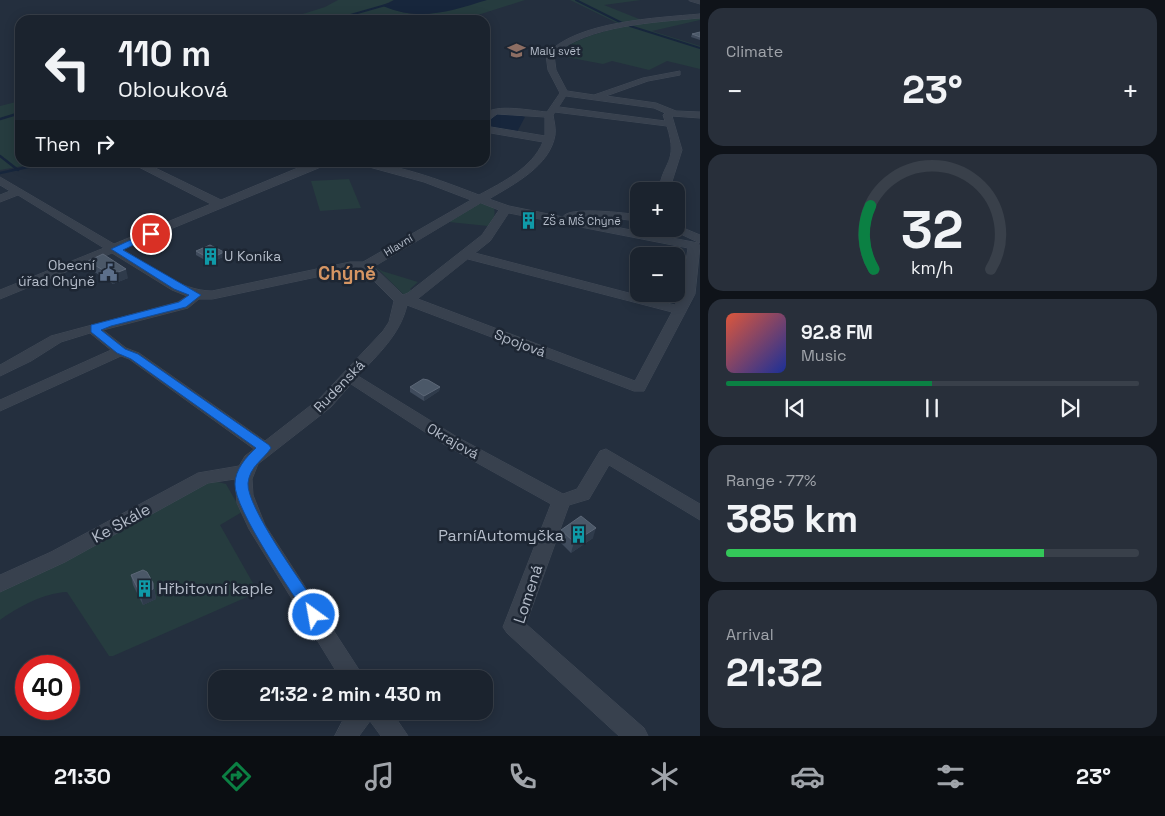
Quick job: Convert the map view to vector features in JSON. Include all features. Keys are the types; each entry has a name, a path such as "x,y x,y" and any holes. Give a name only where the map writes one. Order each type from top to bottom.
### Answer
{"street":[{"path":"692,0 700,2"},
{"path":"564,93 552,70 550,56 554,48 628,25 700,16"},
{"path":"595,98 628,85 659,76 676,74"},
{"path":"564,93 656,106 668,112 700,115"},
{"path":"490,130 549,140 551,112 564,93"},
{"path":"490,114 497,111 551,112 670,124"},
{"path":"664,182 676,159 677,144 666,114 668,112"},
{"name":"Hlavní","path":"0,180 178,287 196,295 212,295 350,266 366,266 477,199 508,183 537,161 549,140"},
{"path":"144,167 222,205"},
{"path":"0,295 116,249 312,167"},
{"path":"376,167 428,180 506,209 698,243"},
{"path":"0,199 19,191"},
{"path":"366,266 401,300 413,296 486,238 506,209"},
{"path":"547,217 601,214 630,217"},
{"path":"685,234 698,243"},
{"path":"465,254 678,310 688,294 698,243"},
{"path":"0,371 26,358 56,339 94,327 183,305 196,295"},
{"name":"Spojová","path":"401,300 414,302 639,388 678,310"},
{"name":"Rudenská","path":"244,472 251,460 264,448 320,408 388,334 396,322 401,300"},
{"path":"94,327 96,332 121,351 134,356 264,448"},
{"path":"0,406 121,351"},
{"name":"Okrajová","path":"348,376 452,441 561,501"},
{"path":"561,501 583,494 606,455 700,513"},
{"path":"244,472 241,484 247,507 348,670"},
{"name":"Ke Skále","path":"0,584 58,558 204,477 244,472"},
{"name":"Lomená","path":"561,501 514,628 636,736"},
{"path":"347,736 355,720"},
{"path":"383,720 396,736"}],"green space":[{"path":"338,0 394,0 383,5 397,11 423,14 435,13 486,0 525,0 478,15 300,15 325,7"},
{"path":"570,0 641,0 604,5 644,21 619,24"},
{"path":"700,17 700,20 652,31 700,46 700,69 667,61 649,70 612,61 603,64 566,57 579,49 567,46 598,33 649,22"},
{"path":"15,102 15,167 17,167 0,170 0,106"},
{"path":"349,179 361,208 320,211 311,181"},
{"path":"478,203 493,206 493,219 488,226 449,222"},
{"path":"375,266 382,271 418,282 410,289 413,292 404,295"},
{"path":"344,270 363,272 365,275 353,284 332,277"},
{"path":"214,481 226,484 242,512 220,525 258,592 113,656 109,656 67,592 49,595 32,602 0,620 0,590 197,486"}],"water":[{"path":"394,0 487,0 448,11 423,14 397,11 383,6"},
{"path":"496,113 525,117 517,132 490,129 490,120"}],"building":[{"path":"700,32 700,37 692,34"},
{"path":"210,245 224,252 210,259 196,251"},
{"path":"103,254 126,269 111,275 88,261"},
{"path":"423,379 440,387 424,396 410,387"},
{"path":"581,516 596,528 574,542 561,530"},
{"path":"143,570 147,572 153,583 153,589 141,595 131,575"}],"waterway":[{"path":"576,0 624,24"},
{"path":"350,15 389,4"},
{"path":"630,26 700,48"},
{"path":"0,119 15,114"},
{"path":"0,156 17,169"},
{"path":"17,169 28,167"},
{"path":"0,173 17,169"}],"place":[{"name":"Malý svět","path":"516,51"},
{"name":"ZŠ a MŠ Chýně","path":"529,221"},
{"name":"U Koníka","path":"210,256"},
{"name":"Obecní úřad Chýně","path":"109,273"},
{"name":"ParníAutomyčka","path":"578,535"},
{"name":"Hřbitovní kaple","path":"144,588"}],"district":[{"name":"Chýně","path":"347,273"}],"route":[{"path":"151,234 116,249 178,287 196,295 183,305 94,327 96,332 121,351 134,356 264,448 251,460 244,472 241,484 247,507 258,528 314,615"}]}
